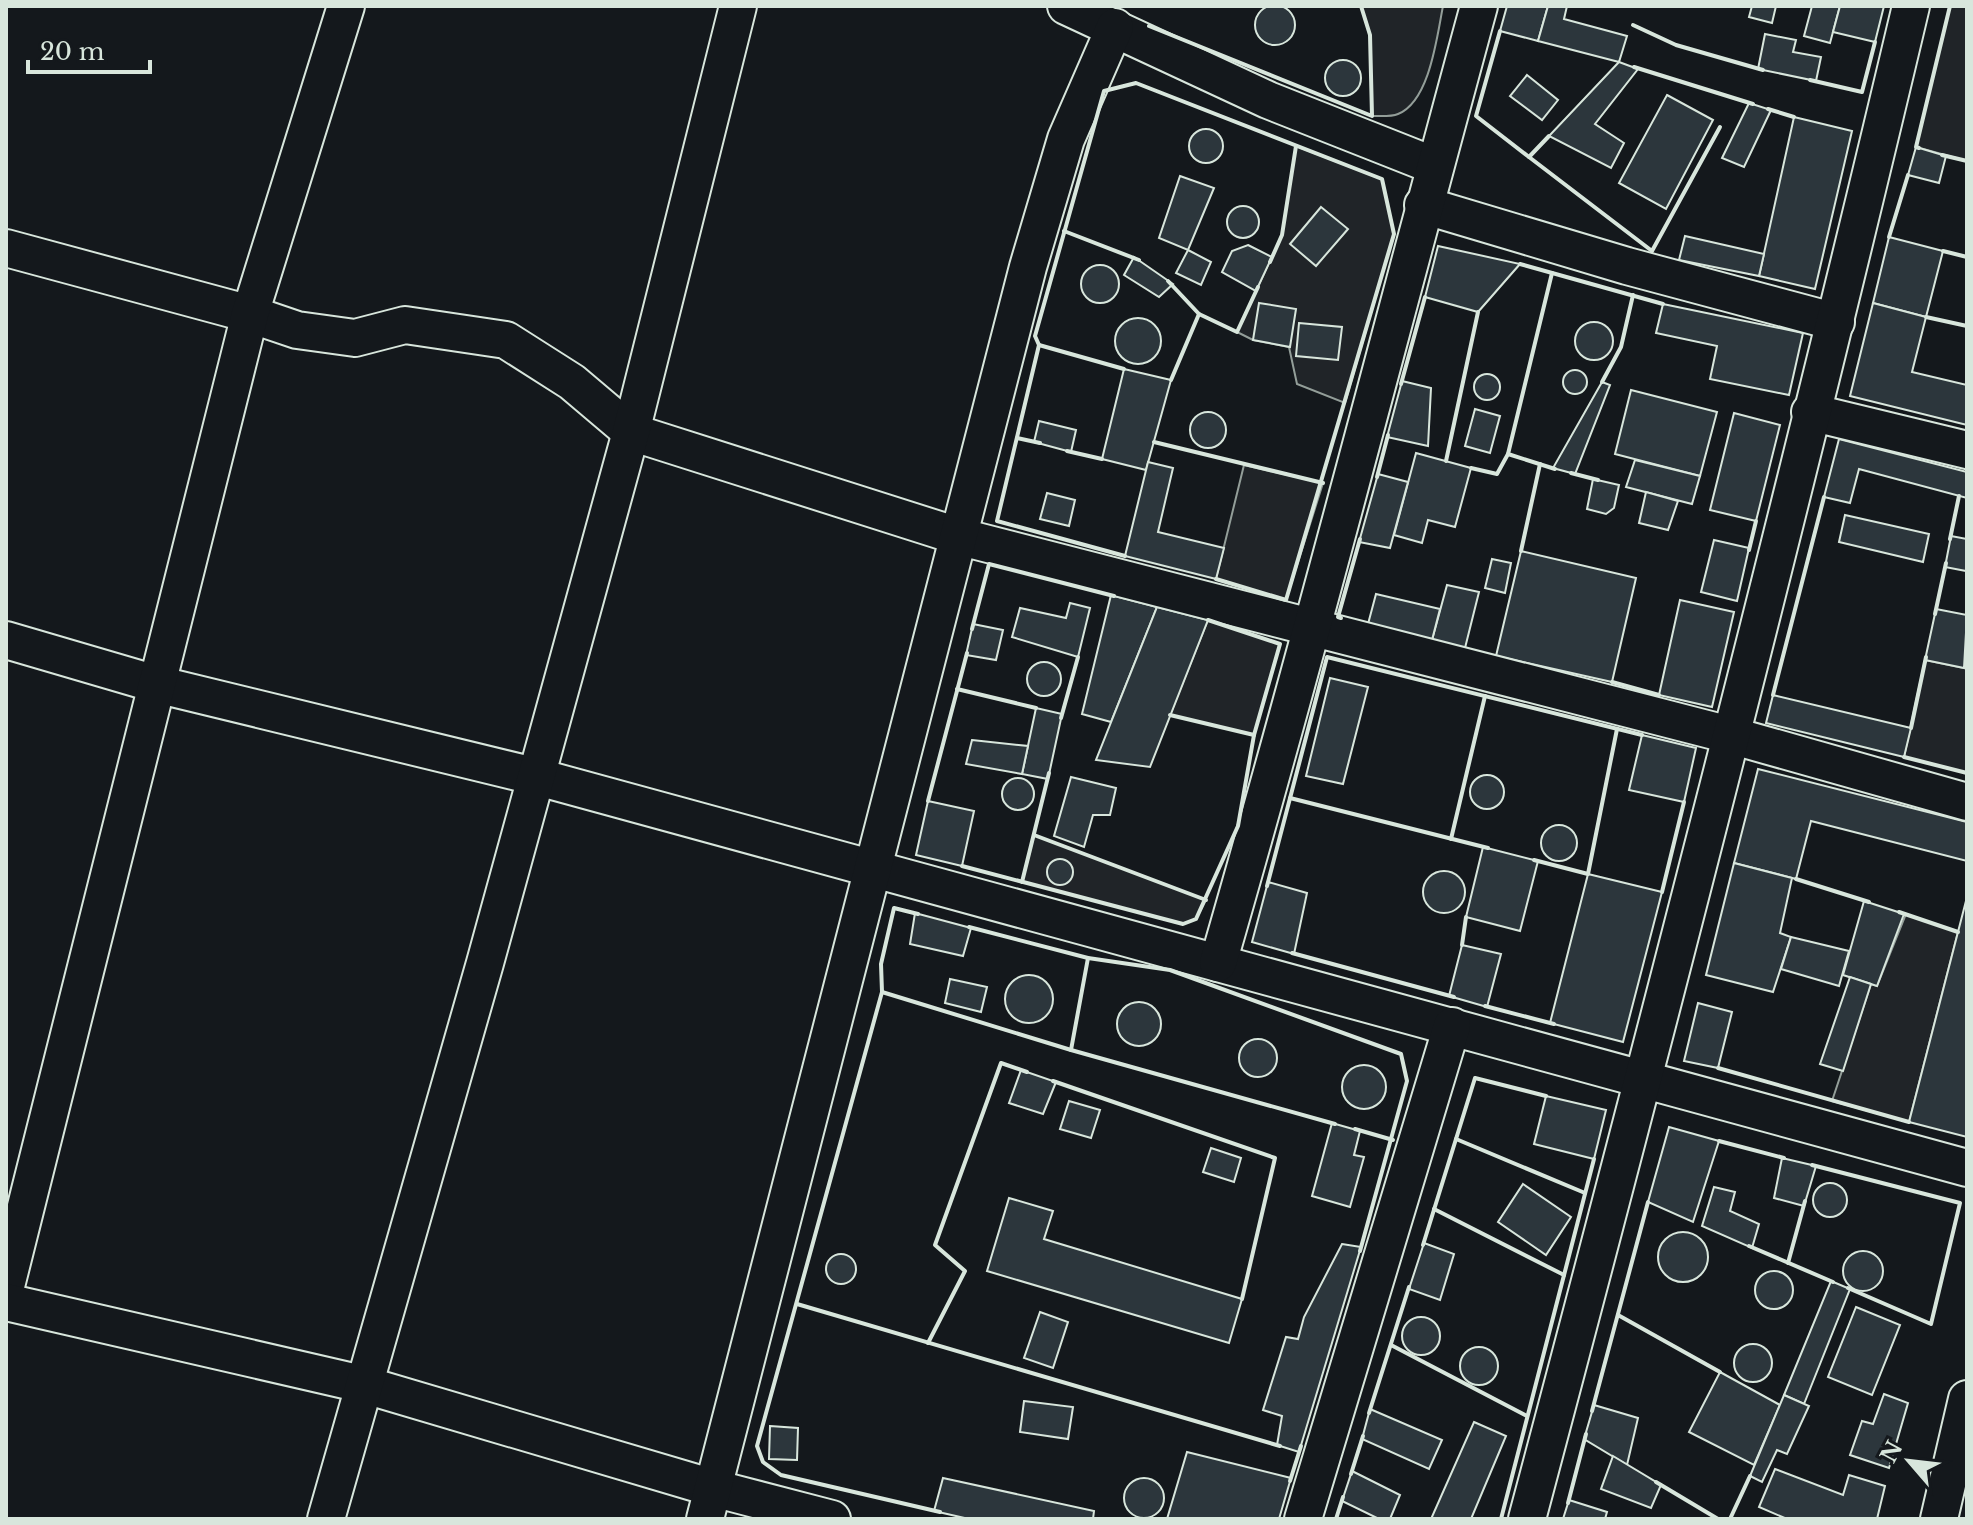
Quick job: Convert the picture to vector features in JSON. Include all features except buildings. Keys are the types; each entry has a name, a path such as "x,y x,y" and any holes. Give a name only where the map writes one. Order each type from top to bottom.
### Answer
{"street":[{"path":"6,1286 250,314 346,6"},
{"path":"326,1519 362,1384 485,963 631,432 738,6"},
{"path":"1066,6 1255,95 1435,166"},
{"path":"1218,963 1315,628 1423,205 1479,6"},
{"path":"1527,1519 1644,1080 1810,412 1836,322 1911,6"},
{"path":"709,1504 961,537 1028,267 1066,139 1115,27"},
{"path":"1423,205 1627,266 1836,322"},
{"path":"6,248 250,314 297,330 355,338 405,325 506,340 572,382 631,432 961,537 1730,735 1967,802"},
{"path":"1810,412 1967,450"},
{"path":"6,640 156,684 534,776 1967,1168"},
{"path":"1303,1519 1452,1026"},
{"path":"6,1302 362,1384 709,1504 832,1519"},
{"path":"1939,1519 1967,1399"}],"shaded area":[{"path":"1361,6 1443,6 1425,82 1409,107 1395,115 1372,116 1370,35"},
{"path":"1950,6 1967,6 1967,161 1916,147"},
{"path":"1296,146 1382,179 1394,234 1345,403 1297,384 1289,347 1253,340 1237,332 1282,235"},
{"path":"1244,465 1323,483 1286,600 1216,579"},
{"path":"1208,620 1280,644 1254,735 1170,715"},
{"path":"1967,655 1967,773 1904,757 1925,660 1964,668"},
{"path":"1034,835 1206,900 1196,919 1183,924 1022,882"},
{"path":"1906,914 1958,932 1909,1122 1832,1101 1871,984 1877,986"}],"wall":[{"path":"1149,26 1372,116 1370,35 1361,6"},
{"path":"1919,148 1916,147 1950,6"},
{"path":"1633,25 1676,45 1763,70"},
{"path":"1500,31 1476,116 1529,157"},
{"path":"1810,80 1862,92 1875,42"},
{"path":"1634,67 1753,104"},
{"path":"1125,556 997,521 1039,345 1035,336 1104,91 1136,83 1382,179 1394,234 1286,600 1216,579"},
{"path":"1768,109 1794,117"},
{"path":"1549,136 1529,157 1652,251 1720,127"},
{"path":"1270,262 1282,235 1296,146"},
{"path":"1942,155 1967,161"},
{"path":"1889,237 1908,175"},
{"path":"1064,231 1139,260"},
{"path":"1943,251 1967,257"},
{"path":"1520,264 1663,304"},
{"path":"1552,273 1508,454 1555,469"},
{"path":"1168,281 1199,314"},
{"path":"1171,380 1199,314 1237,332 1258,287"},
{"path":"1602,382 1621,347 1633,295"},
{"path":"1401,384 1425,297"},
{"path":"1446,461 1478,312"},
{"path":"1926,317 1967,326"},
{"path":"1039,345 1124,369"},
{"path":"1377,477 1388,435"},
{"path":"1017,438 1040,443"},
{"path":"1154,442 1323,483"},
{"path":"1067,451 1102,459"},
{"path":"1471,468 1497,474 1508,454"},
{"path":"1521,551 1540,464"},
{"path":"1571,473 1598,480"},
{"path":"1950,539 1959,496"},
{"path":"1773,695 1824,497"},
{"path":"1749,550 1756,521"},
{"path":"1341,618 1338,617 1360,539"},
{"path":"1935,614 1946,563"},
{"path":"972,629 989,564 1114,596"},
{"path":"962,866 1183,924 1196,919 1238,826 1254,735 1280,644 1208,620"},
{"path":"928,801 967,653"},
{"path":"1061,718 1078,657"},
{"path":"1267,886 1327,657 1642,735"},
{"path":"1911,728 1926,657"},
{"path":"1612,682 1659,695"},
{"path":"957,689 1036,708"},
{"path":"1451,839 1485,696"},
{"path":"1170,715 1254,735"},
{"path":"1534,860 1588,874 1617,729"},
{"path":"1904,757 1967,773"},
{"path":"1022,882 1049,773"},
{"path":"1290,798 1488,848"},
{"path":"1662,892 1684,802"},
{"path":"1034,835 1206,900"},
{"path":"1796,879 1869,902"},
{"path":"918,914 894,908 881,964 882,992 757,1446 763,1462 781,1475 940,1512"},
{"path":"1899,912 1958,932"},
{"path":"1462,945 1466,917"},
{"path":"969,927 1088,958 1170,970 1401,1054 1407,1081 1360,1251"},
{"path":"1292,953 1454,997"},
{"path":"1071,1050 1088,958"},
{"path":"882,992 1071,1050 1335,1124"},
{"path":"1485,1006 1554,1024"},
{"path":"928,1343 965,1271 935,1245 1001,1063 1027,1072"},
{"path":"1718,1068 1909,1122"},
{"path":"1423,1245 1475,1078 1546,1096"},
{"path":"1053,1081 1275,1158 1242,1299"},
{"path":"1355,1129 1393,1140"},
{"path":"1456,1139 1585,1193"},
{"path":"1719,1141 1784,1158"},
{"path":"1501,1519 1594,1159"},
{"path":"1812,1165 1960,1203 1931,1324 1848,1288"},
{"path":"1788,1263 1805,1201"},
{"path":"1592,1411 1648,1202"},
{"path":"1434,1209 1564,1275"},
{"path":"1749,1246 1833,1282"},
{"path":"1369,1413 1409,1287"},
{"path":"797,1304 1280,1446"},
{"path":"1618,1315 1720,1372"},
{"path":"1391,1345 1527,1416"},
{"path":"1568,1503 1586,1434"},
{"path":"1351,1474 1363,1436"},
{"path":"1290,1481 1301,1446"},
{"path":"1730,1519 1750,1476"},
{"path":"1656,1482 1718,1519"},
{"path":"1336,1519 1343,1497"}]}
